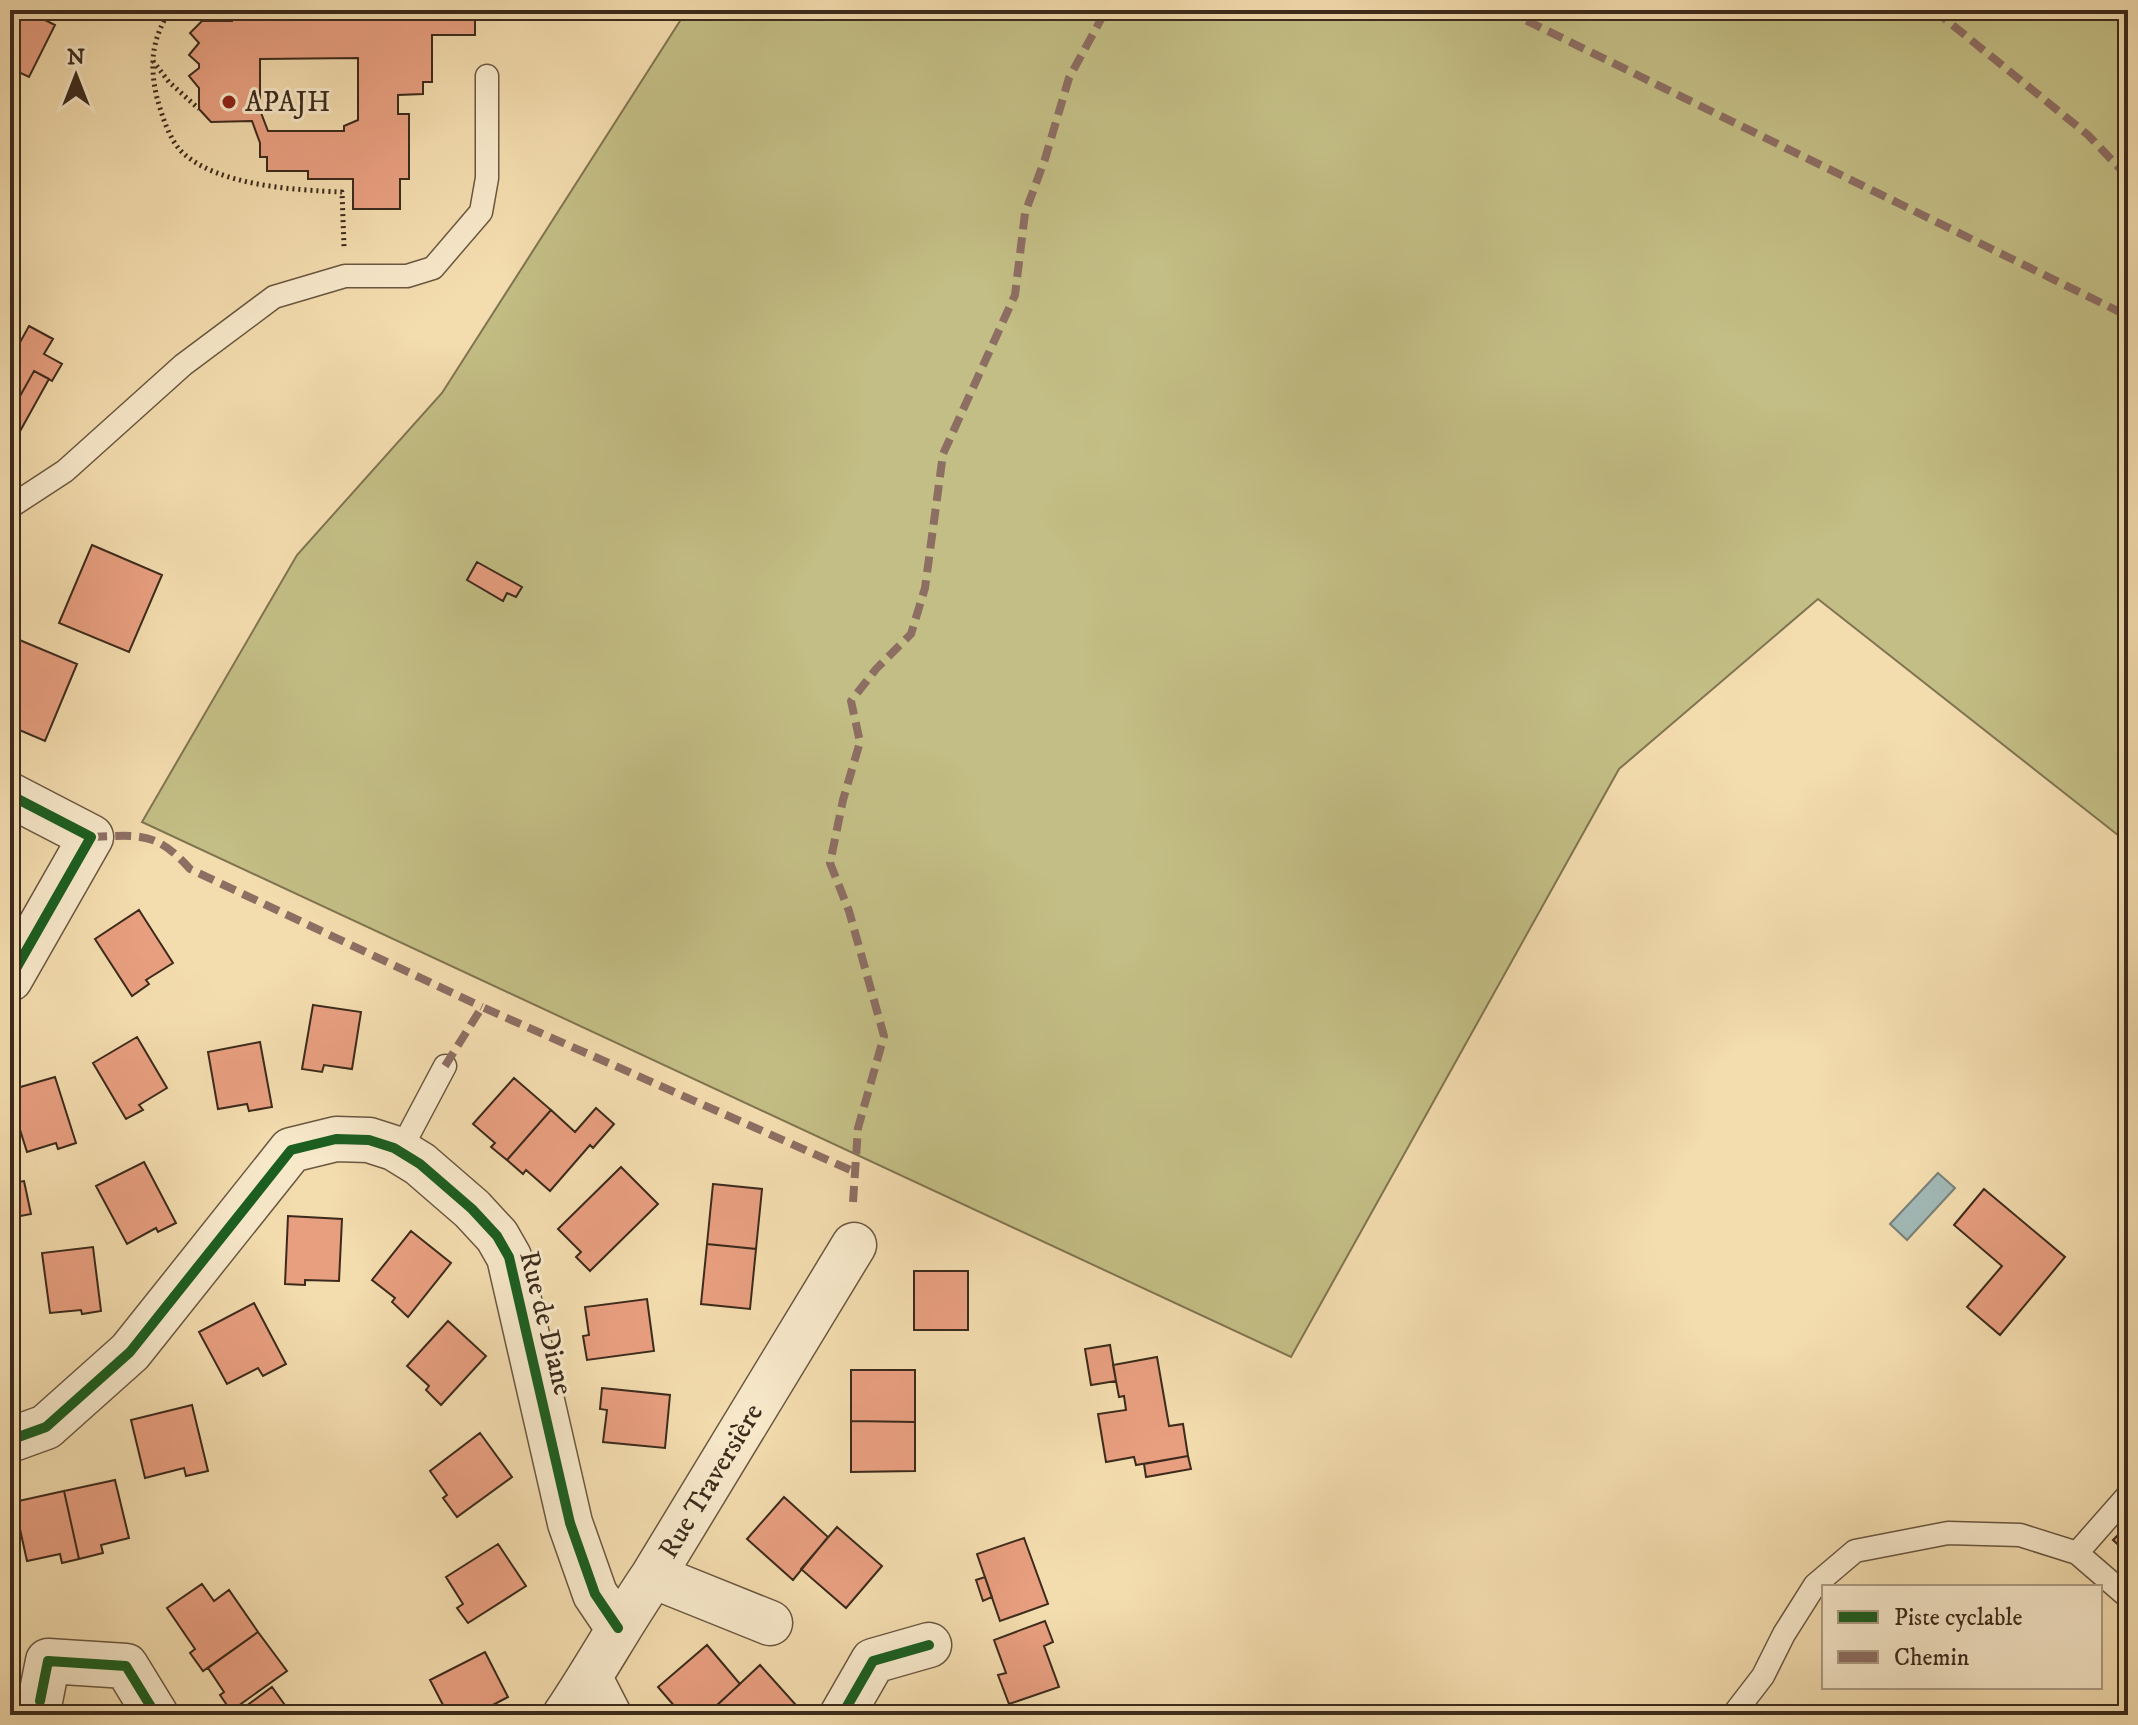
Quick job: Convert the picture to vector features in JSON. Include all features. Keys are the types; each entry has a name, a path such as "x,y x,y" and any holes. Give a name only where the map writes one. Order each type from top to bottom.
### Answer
{"street":[{"path":"10,795 91,837 10,979"},
{"name":"Rue de Diane","path":"10,1440 46,1427 130,1352 291,1150 336,1139 369,1140 400,1151 420,1164 472,1209 497,1236 509,1257 570,1523 595,1594 618,1628"},
{"name":"Rue Traversière","path":"565,1715 600,1697 618,1628 653,1576 854,1245"},
{"path":"653,1576 770,1623"},
{"path":"842,1715 873,1661 929,1645"},
{"path":"35,1702 48,1661 126,1666 156,1715"}],"lane":[{"path":"10,507 65,471 183,365 274,297 345,276 407,276 433,268 481,212 487,178 487,76"},
{"path":"400,1151 445,1066"},
{"path":"2077,1553 2128,1495"},
{"path":"1733,1715 1763,1676 1784,1634 1815,1585 1855,1551 1948,1533 2020,1535 2077,1553 2128,1597"}],"path":[{"path":"170,10 159,29 152,60 153,82 171,135 182,152 203,166 233,178 285,190 342,192 345,276"},
{"path":"152,60 169,82 199,109"}],"shaded area":[{"path":"687,10 2128,10 2128,843 1818,599 1619,769 1291,1357 142,822 297,555 442,393"}],"water":[{"path":"1938,1173 1955,1188 1907,1240 1890,1224"}],"building":[{"path":"10,10 25,10 55,25 29,77 10,68"},
{"name":"APAJH","path":"232,10 511,10 475,12 475,35 432,35 432,82 423,82 423,94 398,95 398,114 409,114 409,179 400,179 400,209 353,209 353,179 308,179 308,171 267,171 267,157 260,157 260,143 252,121 211,122 199,109 199,88 189,76 199,68 199,64 189,55 199,43 190,33 202,21 232,21","holes":["358,58 358,120 344,126 344,131 268,131 260,110 260,59"]},
{"path":"29,326 53,339 44,354 62,364 52,381 34,371 10,414 10,342 18,346"},
{"path":"34,371 49,379 19,433 10,427 10,414"},
{"path":"92,545 162,575 129,652 59,623"},
{"path":"477,562 522,587 516,597 507,593 503,601 467,580"},
{"path":"10,636 77,664 45,741 10,726"},
{"path":"139,910 173,963 146,980 149,984 132,996 95,939"},
{"path":"313,1005 361,1012 352,1069 324,1065 322,1072 302,1069"},
{"path":"137,1037 167,1088 139,1105 143,1110 126,1119 93,1063"},
{"path":"260,1042 272,1107 249,1111 247,1104 218,1109 208,1052"},
{"path":"55,1077 76,1143 58,1149 56,1143 27,1152 10,1090"},
{"path":"514,1078 551,1110 507,1160 491,1147 495,1143 473,1124"},
{"path":"596,1108 614,1124 593,1148 590,1145 550,1191 526,1170 523,1174 507,1160 551,1110 575,1132"},
{"path":"144,1162 176,1223 158,1232 156,1228 127,1244 96,1186"},
{"path":"621,1167 658,1204 590,1271 576,1257 581,1252 558,1229"},
{"path":"24,1181 31,1214 10,1218 10,1183"},
{"path":"713,1184 762,1189 756,1249 707,1244"},
{"path":"1984,1189 2065,1257 2000,1335 1967,1307 2002,1266 1954,1225"},
{"path":"288,1216 342,1219 339,1281 305,1280 305,1285 285,1284"},
{"path":"411,1231 451,1263 408,1317 392,1302 395,1298 372,1280"},
{"path":"707,1244 756,1249 750,1309 701,1304"},
{"path":"93,1247 101,1311 50,1313 42,1253"},
{"path":"914,1271 968,1271 968,1330 914,1330"},
{"path":"647,1299 654,1351 587,1360 583,1336 589,1335 585,1307"},
{"path":"254,1303 286,1364 263,1376 258,1368 227,1384 199,1332"},
{"path":"448,1321 486,1356 441,1405 426,1390 429,1386 407,1366"},
{"path":"1110,1345 1116,1381 1091,1385 1085,1349"},
{"path":"1157,1357 1169,1426 1183,1424 1188,1456 1136,1465 1134,1457 1106,1462 1098,1414 1126,1410 1124,1396 1119,1397 1113,1365"},
{"path":"851,1370 915,1370 915,1422 851,1421"},
{"path":"602,1388 670,1395 665,1448 603,1442 607,1410 600,1409"},
{"path":"192,1405 208,1471 186,1476 184,1468 145,1478 131,1420"},
{"path":"851,1421 915,1422 915,1471 851,1472"},
{"path":"480,1433 512,1477 457,1517 443,1498 447,1495 430,1471"},
{"path":"1188,1456 1191,1469 1146,1477 1144,1464"},
{"path":"115,1480 129,1538 101,1545 103,1553 79,1559 64,1491"},
{"path":"64,1491 79,1559 62,1563 60,1554 27,1561 14,1502"},
{"path":"784,1497 828,1537 793,1580 747,1539"},
{"path":"2128,1525 2128,1554 2113,1540"},
{"path":"837,1527 882,1566 846,1608 801,1569"},
{"path":"1024,1538 1048,1604 1000,1621 977,1554"},
{"path":"498,1544 526,1586 468,1623 457,1608 463,1604 446,1577"},
{"path":"985,1577 992,1597 983,1601 976,1580"},
{"path":"202,1584 214,1601 229,1590 258,1632 203,1671 190,1653 195,1649 167,1608"},
{"path":"1045,1621 1053,1642 1044,1646 1059,1687 1009,1704 998,1675 1006,1673 994,1640"},
{"path":"258,1632 287,1671 231,1711 220,1695 224,1692 208,1668"},
{"path":"707,1645 740,1684 706,1715 682,1715 658,1687"},
{"path":"485,1652 508,1697 474,1715 440,1715 437,1709 443,1705 430,1680"},
{"path":"760,1665 795,1704 784,1715 718,1715 713,1709"},
{"path":"272,1687 292,1715 234,1715"}],"marked path":[{"path":"853,1202 858,1128 884,1036 849,911 830,863 843,800 860,742 851,701 876,669 911,634 925,588 943,454 1015,295 1025,213 1069,78 1106,10"},
{"path":"1505,10 2128,316"},
{"path":"1934,10 2088,135 2128,177"},
{"path":"91,837 135,836 157,842 190,869 482,1007"},
{"path":"445,1066 482,1007 855,1172"}],"cycle path":[{"path":"10,795 91,837 10,979"},
{"path":"10,1440 46,1427 130,1352 291,1150 336,1139 369,1140 394,1148 420,1164 472,1209 497,1236 509,1257 570,1523 595,1594 618,1628"},
{"path":"842,1715 873,1661 929,1645"},
{"path":"40,1701 48,1661 126,1666 156,1715"}],"place":[{"name":"APAJH","path":"229,102"}]}
